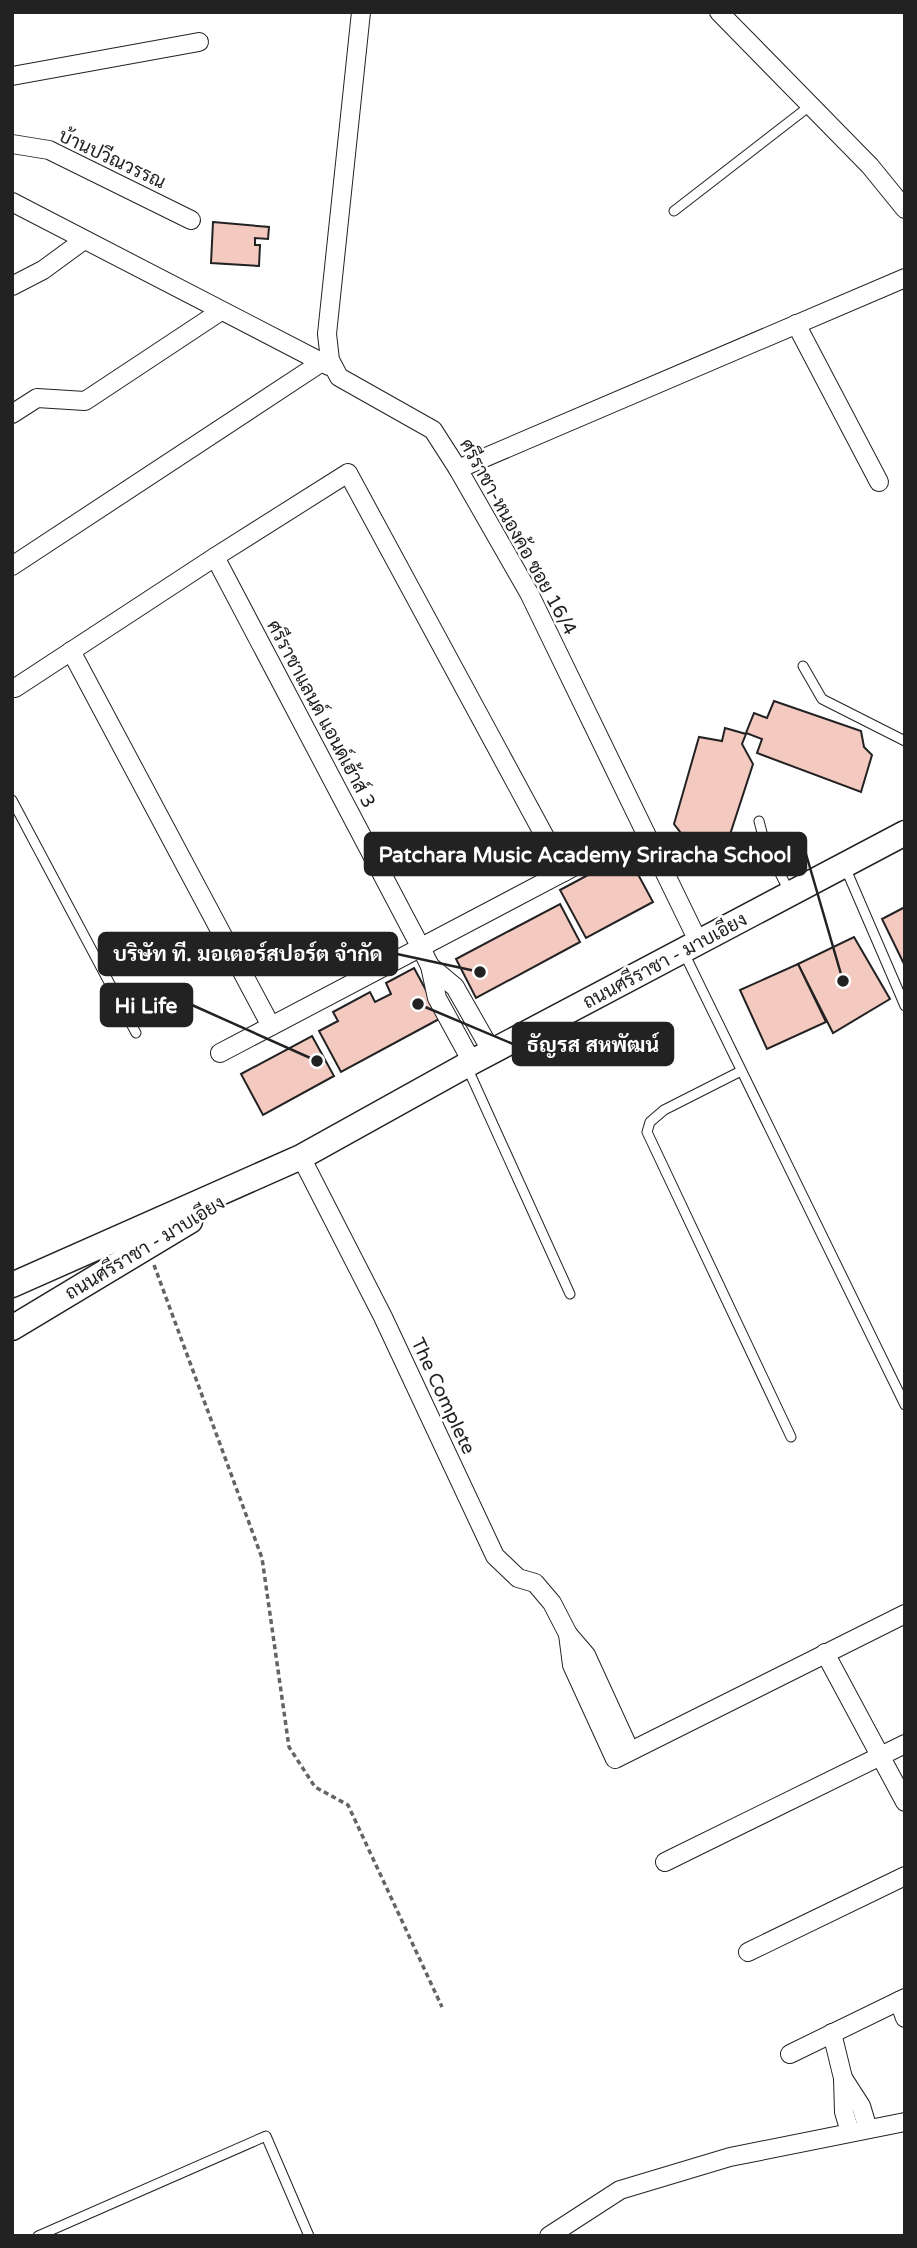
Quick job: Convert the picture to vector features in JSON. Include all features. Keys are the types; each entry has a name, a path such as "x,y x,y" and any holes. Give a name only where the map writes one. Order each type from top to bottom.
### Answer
{"main road":[{"name":"ถนนศรีราชา - มาบเอียง","path":"12,1285 301,1157 477,1060 905,833"},
{"name":"ถนนศรีราชา - มาบเอียง","path":"12,1328 278,1168"}],"street":[{"path":"12,566 329,366 327,334 361,12"},
{"path":"719,12 870,166 905,209"},
{"path":"12,76 199,43"},
{"name":"บ้านปวีณวรรณ","path":"12,144 49,150 191,220"},
{"name":"ศรีราชา-หนองค้อ ซอย 16/4","path":"12,202 329,366 340,377 433,430 458,468 529,593 691,947"},
{"path":"12,286 43,270 85,240"},
{"path":"458,468 905,278"},
{"path":"12,414 37,398 85,401 221,311"},
{"path":"796,324 879,482"},
{"path":"15,688 348,473 564,872"},
{"name":"ศรีราชาแลนด์ แอนด์เฮ้าส์ 3","path":"215,557 430,965 455,987 477,1060"},
{"path":"71,651 271,1026"},
{"path":"220,1053 617,844"},
{"name":"The Complete","path":"301,1157 383,1317 495,1556 518,1578 535,1583 552,1603 568,1634 586,1655 623,1755 905,1614"},
{"path":"825,1653 905,1802"},
{"path":"665,1862 905,1744"},
{"path":"748,1952 905,1876"},
{"path":"790,2054 902,1999 905,2018"},
{"path":"832,2033 843,2078 844,2112 850,2132"},
{"path":"843,2078 861,2106 868,2129"},
{"path":"550,2236 620,2190 730,2157 905,2122"}],"lane":[{"path":"674,211 811,104"},
{"path":"803,666 822,699 905,741"},
{"path":"12,800 136,1033"},
{"path":"760,821 765,844 791,894"},
{"path":"844,866 905,1006"},
{"path":"691,947 741,1071 905,1405"},
{"path":"477,1060 570,1294"},
{"path":"741,1071 664,1110 649,1122 647,1132 791,1437"},
{"path":"38,2236 266,2137 309,2236"}],"path":[{"path":"147,1247 262,1559 289,1747 315,1787 348,1805 442,2007"}],"building":[{"path":"213,222 269,227 268,239 255,238 255,245 260,245 259,266 211,263"},
{"path":"774,701 861,731 864,747 872,755 861,792 757,753 762,739 746,733 754,713 767,718"},
{"path":"725,728 746,734 742,744 753,764 722,859 684,851 684,837 674,824 699,737 722,741"},
{"path":"627,854 653,902 586,938 560,890"},
{"path":"560,904 580,942 476,998 456,959"},
{"path":"905,907 905,966 882,919"},
{"path":"854,937 890,999 833,1033 798,964"},
{"path":"798,964 826,1022 767,1049 740,990"},
{"path":"414,968 441,1018 341,1072 319,1031 338,1021 333,1012 370,992 375,1002 391,994 386,983"},
{"path":"312,1036 334,1076 263,1115 241,1074"}],"place":[{"name":"บริษัท ที. มอเตอร์สปอร์ต จำกัด","path":"480,972"},
{"name":"Patchara Music Academy Sriracha School","path":"843,981"},
{"name":"ธัญรส สหพัฒน์","path":"418,1004"},
{"name":"Hi Life","path":"317,1061"}]}
